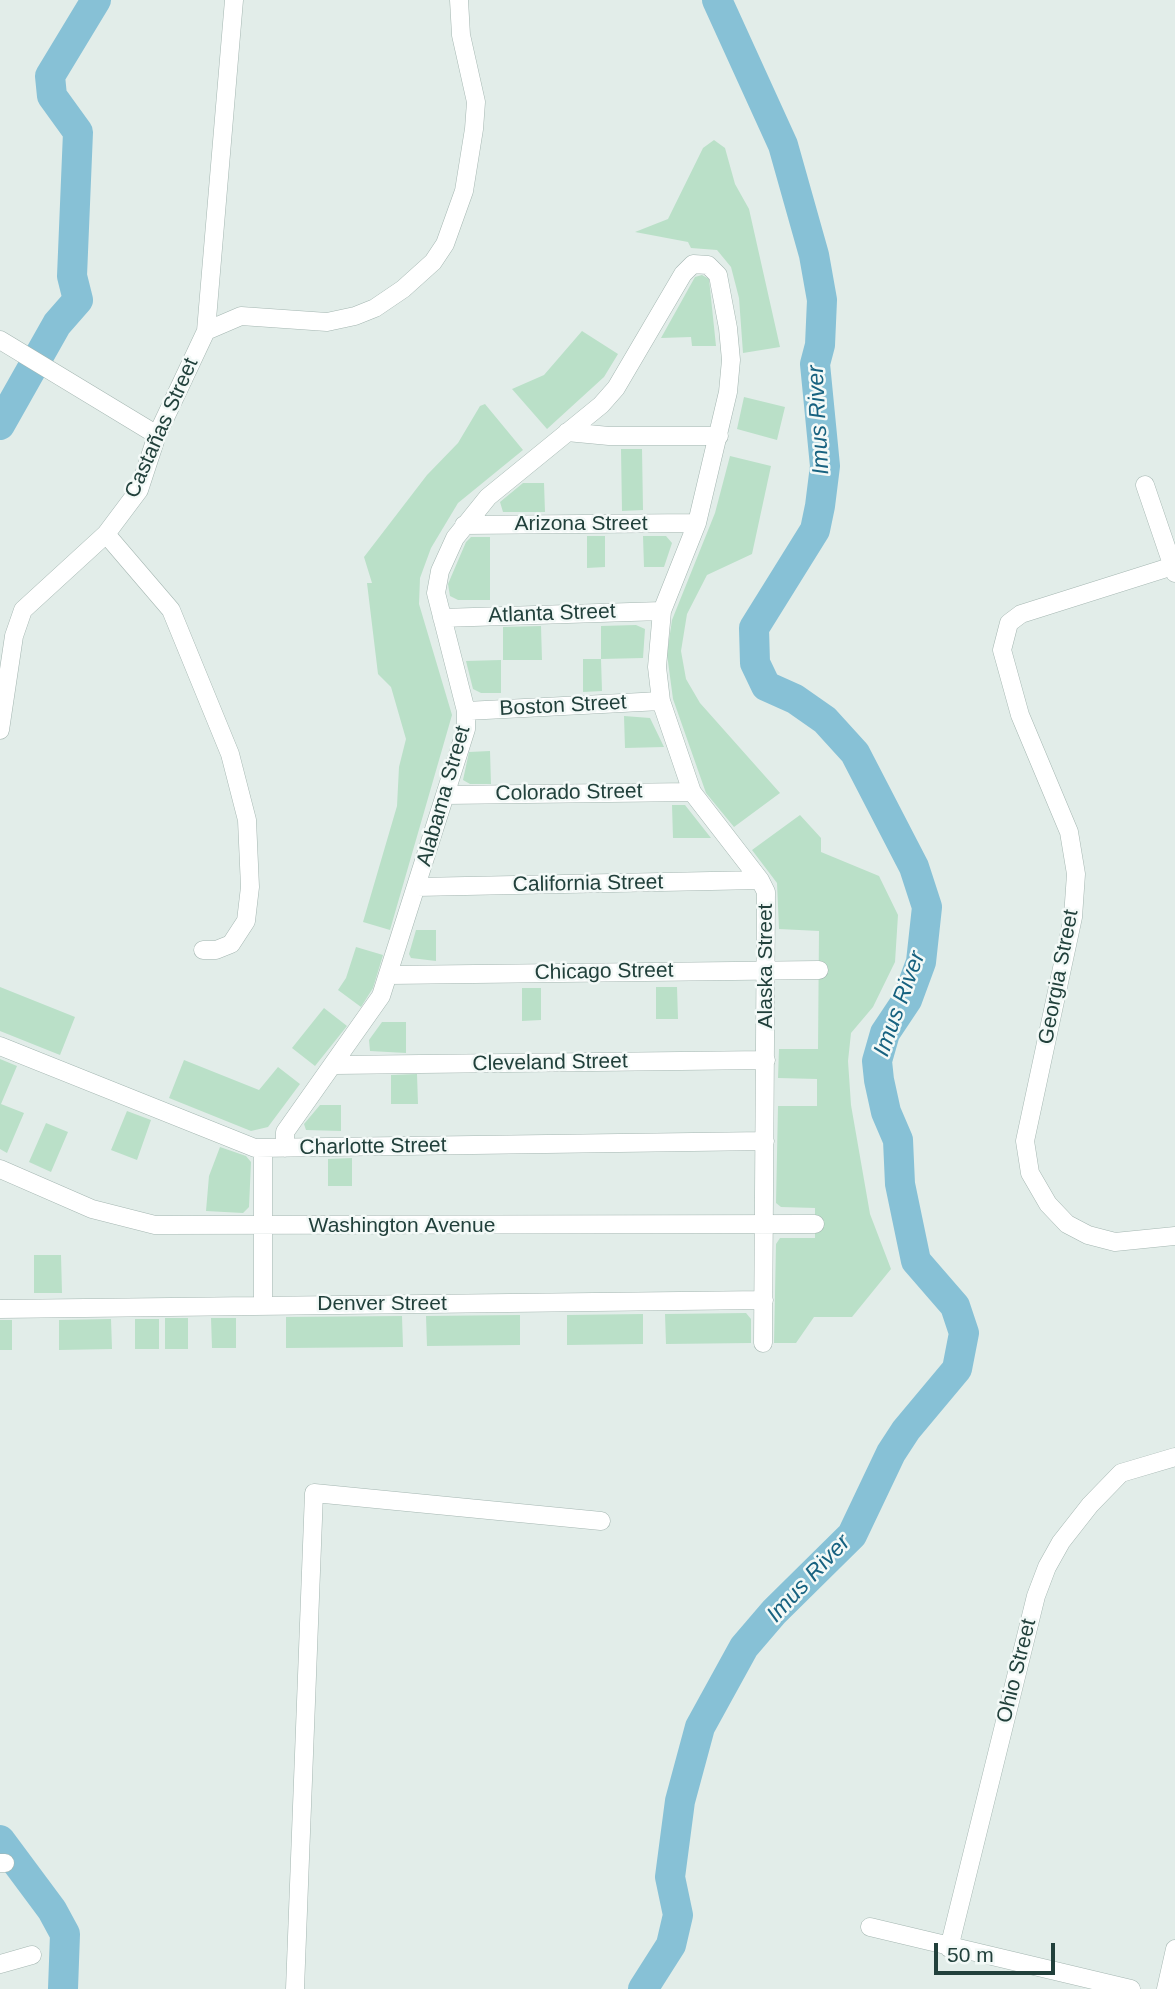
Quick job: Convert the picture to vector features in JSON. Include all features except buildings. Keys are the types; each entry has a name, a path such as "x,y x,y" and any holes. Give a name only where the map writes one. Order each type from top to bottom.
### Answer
{"street":[{"name":"Castañas Street","path":"0,730 14,636 23,610 106,534 139,490 157,435 206,331 234,0"},
{"path":"206,331 241,316 327,322 355,316 375,308 403,289 433,262 445,244 457,213 474,129 476,102 461,35 459,0"},
{"name":"Alabama Street","path":"285,1148 285,1132 373,1010 389,975 466,729 466,711 437,603 437,584 449,550 464,525 488,497 616,388 683,274 693,264 701,262"},
{"name":"Alaska Street","path":"701,262 714,268 718,275 731,360 719,436 697,523 662,611 657,649 660,701 692,792 760,880 767,903 763,1343"},
{"path":"0,340 157,435"},
{"path":"567,432 609,436 719,436"},
{"path":"1146,485 1174,569"},
{"name":"Arizona Street","path":"464,525 697,523"},
{"path":"106,534 171,610 230,754 247,820 250,887 246,920 231,944 216,950 203,950"},
{"name":"Georgia Street","path":"1174,569 1021,614 1009,623 1002,650 1020,715 1069,832 1076,874 1073,917 1025,1141 1030,1173 1048,1204 1068,1224 1087,1235 1115,1242 1175,1236"},
{"name":"Atlanta Street","path":"442,618 662,611"},
{"name":"Boston Street","path":"466,711 660,701"},
{"name":"Colorado Street","path":"445,795 692,792"},
{"name":"California Street","path":"417,887 760,880"},
{"name":"Chicago Street","path":"389,975 819,970"},
{"name":"Charlotte Street","path":"0,1046 247,1147 765,1141"},
{"name":"Cleveland Street","path":"335,1065 766,1060"},
{"path":"263,1148 263,1304"},
{"name":"Washington Avenue","path":"0,1169 92,1209 131,1222 155,1225 263,1227 815,1224"},
{"name":"Denver Street","path":"0,1308 764,1300"},
{"name":"Ohio Street","path":"949,1948 1035,1596 1047,1567 1090,1505 1121,1473 1175,1457"},
{"path":"295,1989 314,1493 601,1521"},
{"path":"870,1927 949,1948 1132,1989"},
{"path":"1166,1989 1175,1950"},
{"path":"0,1964 32,1955"}],"green space":[{"path":"714,140 725,148 735,184 749,209 780,347 743,353 739,298 731,267 717,250 691,248 688,242 635,232 668,219 703,148"},
{"path":"702,275 709,279 716,346 692,346 691,337 661,338 695,277"},
{"path":"582,331 618,354 604,377 547,429 512,389 544,375"},
{"path":"744,397 785,407 777,440 737,429"},
{"path":"485,404 523,450 458,503 431,548 420,578 419,604 452,715 390,930 363,922 397,806 399,767 406,739 391,687 378,674 367,583 372,583 364,557 427,475 458,443 480,406"},
{"path":"621,449 642,449 643,510 622,511"},
{"path":"730,456 771,466 752,554 707,575 687,614 681,651 686,679 700,703 780,793 734,827 706,793 673,699 667,654 672,620 715,513"},
{"path":"523,483 544,483 545,512 503,512 500,502"},
{"path":"587,536 605,536 605,567 587,568"},
{"path":"643,536 666,536 672,543 664,567 644,567"},
{"path":"471,537 490,537 490,600 458,600 450,596 448,584 466,542"},
{"path":"636,625 645,629 643,658 601,659 601,626"},
{"path":"541,626 542,660 503,660 503,627"},
{"path":"583,659 601,659 602,691 583,692"},
{"path":"501,660 501,693 481,693 473,689 466,661"},
{"path":"624,716 650,718 664,747 625,748"},
{"path":"490,751 491,784 470,784 463,780 469,752"},
{"path":"672,805 685,805 711,838 673,838"},
{"path":"800,815 821,838 821,852 879,876 898,915 895,962 873,1007 851,1033 848,1061 851,1105 870,1214 891,1269 852,1317 814,1317 796,1343 774,1343 776,1244 780,1238 815,1238 815,1208 781,1207 776,1203 778,1106 817,1106 817,1079 778,1078 779,1049 818,1049 819,931 779,929 777,883 752,850"},
{"path":"416,930 436,930 436,961 411,958 409,954"},
{"path":"356,947 383,955 373,988 361,1007 338,990 346,978"},
{"path":"0,987 75,1017 60,1055 0,1031"},
{"path":"656,987 677,987 678,1019 656,1019"},
{"path":"522,988 541,988 541,1020 522,1021"},
{"path":"324,1008 347,1026 315,1066 292,1048"},
{"path":"382,1022 406,1022 406,1053 370,1051 369,1040"},
{"path":"0,1059 17,1066 1,1104 24,1113 7,1153 0,1149"},
{"path":"184,1060 259,1090 278,1067 300,1084 268,1127 251,1131 169,1098"},
{"path":"417,1074 418,1104 391,1104 391,1075"},
{"path":"320,1105 341,1105 341,1131 306,1130 304,1124"},
{"path":"127,1111 151,1120 137,1160 111,1150"},
{"path":"46,1123 68,1132 51,1172 29,1162"},
{"path":"220,1147 246,1156 251,1162 249,1207 243,1213 206,1211 209,1176"},
{"path":"352,1158 352,1186 328,1186 328,1159"},
{"path":"34,1255 61,1255 62,1293 34,1293"},
{"path":"746,1313 751,1319 751,1343 666,1344 665,1314"},
{"path":"643,1314 643,1344 567,1345 567,1315"},
{"path":"520,1315 520,1345 427,1346 426,1316"},
{"path":"402,1316 403,1347 286,1348 286,1317"},
{"path":"165,1318 188,1318 188,1349 165,1349"},
{"path":"211,1318 236,1318 236,1348 212,1348"},
{"path":"111,1319 112,1349 59,1350 59,1320"},
{"path":"135,1319 159,1319 159,1349 135,1349"},
{"path":"0,1320 12,1320 12,1350 0,1350"}],"waterway":[{"path":"0,425 57,324 78,300 72,276 78,132 52,96 50,76 96,0"},
{"name":"Imus River","path":"643,1989 671,1945 678,1915 670,1877 680,1801 700,1727 744,1647 774,1612 852,1535 891,1453 906,1430 957,1369 964,1333 955,1306 916,1261 900,1184 898,1140 886,1112 877,1061 885,1033 907,1000 921,962 927,907 914,867 855,753 825,720 795,699 766,686 755,663 754,628 815,530 820,506 825,466 815,364 820,345 822,300 814,255 783,145 717,0"},
{"path":"0,1840 52,1910 65,1934 63,1989"}]}
